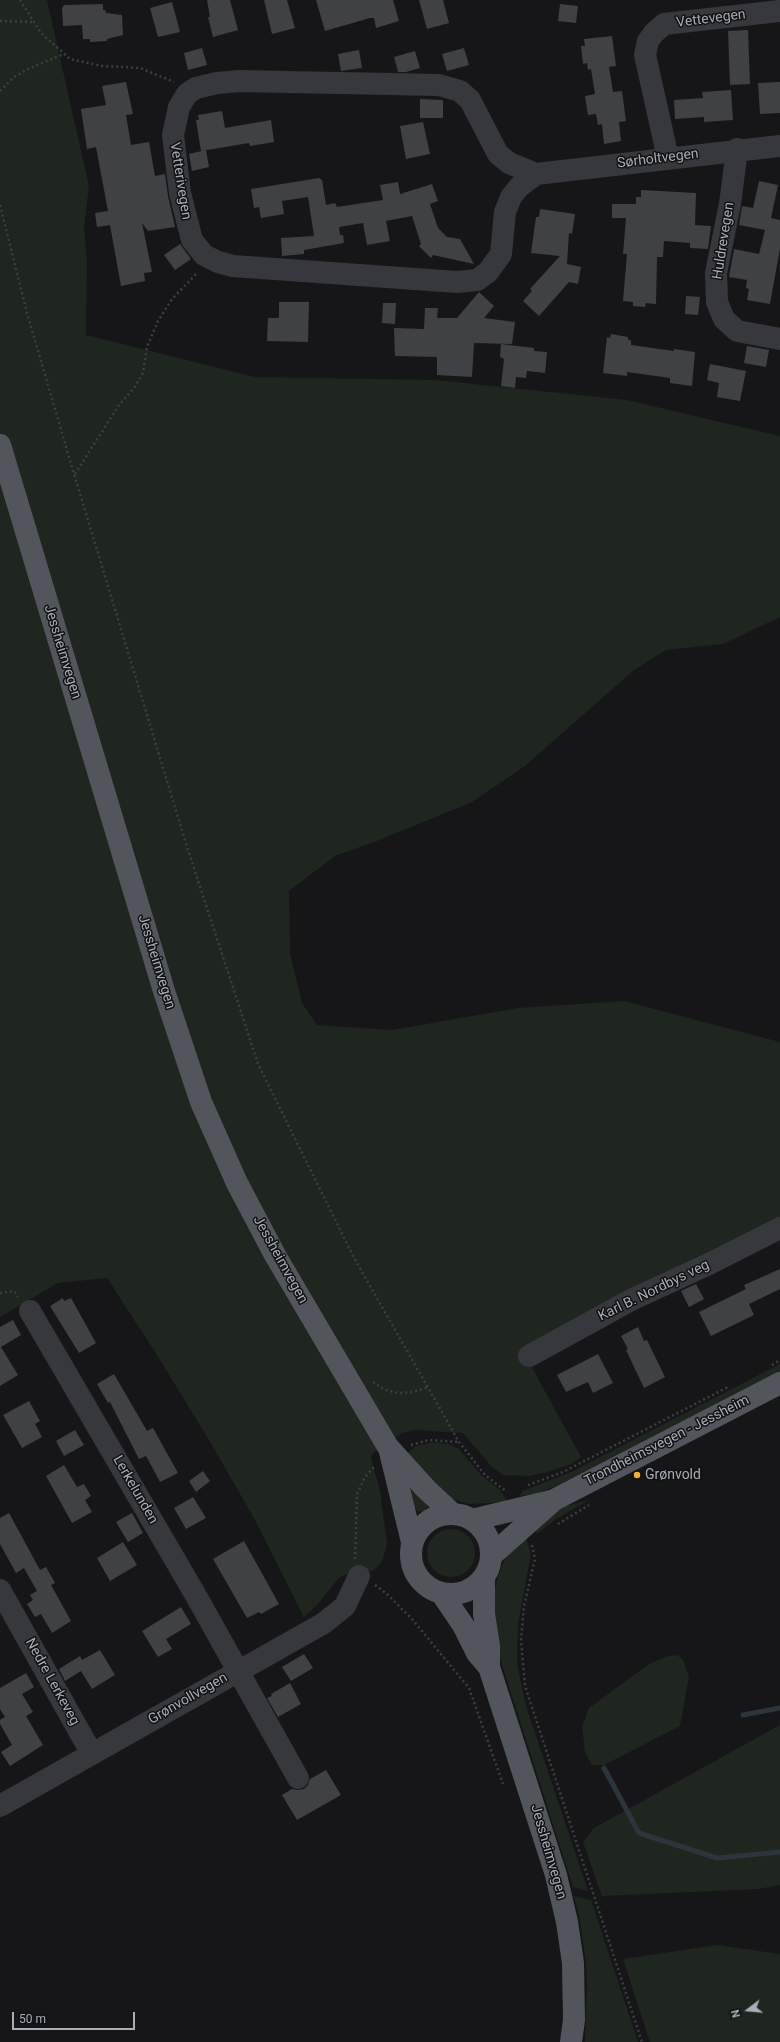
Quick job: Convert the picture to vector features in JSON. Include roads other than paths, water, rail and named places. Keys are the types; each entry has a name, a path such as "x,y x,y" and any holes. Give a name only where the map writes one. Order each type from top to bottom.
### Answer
{"main road":[{"name":"Jessheimvegen","path":"0,445 164,991 201,1102 237,1183 275,1255 391,1452 426,1489 462,1517"},
{"name":"Trondheimsvegen - Jessheim","path":"492,1555 554,1500 773,1375"},
{"name":"Jessheimvegen","path":"391,1452 412,1542"},
{"name":"Trondheimsvegen - Jessheim","path":"462,1517 554,1500"},
{"path":"439,1515 462,1517 486,1535 490,1544 492,1555 489,1567 484,1578 476,1586 466,1592 454,1595 442,1594 432,1590 422,1583 416,1574 410,1553 412,1542 418,1530 428,1521 439,1515"},
{"name":"Jessheimvegen","path":"484,1578 484,1614 489,1646 489,1667 552,1860 568,1922 573,1963 574,2020 572,2042"},
{"name":"Jessheimvegen","path":"442,1594 463,1625 477,1653 489,1667"}],"street":[{"name":"Vettevegen","path":"668,158 645,56 648,42 654,33 664,24 780,11"},
{"name":"Vetterivegen","path":"239,81 448,86 460,91 470,100 498,154 509,163 536,174 519,187 511,197 505,212 501,254 488,272 477,280 457,282 233,266 218,262 204,255 192,240 180,193 172,135 179,107 187,94 196,88 217,83 239,81"},
{"name":"Sørholtvegen","path":"536,174 737,149 780,146"},
{"name":"Huldrevegen","path":"737,149 730,204 716,273 717,302 724,319 737,331 780,340"},
{"name":"Karl B. Nordbys veg","path":"529,1356 631,1300 711,1263 780,1228"},
{"name":"Lerkelunden","path":"30,1311 195,1594 298,1778"},
{"name":"Grønvollvegen","path":"0,1806 237,1671 307,1633 338,1613 350,1597 359,1576"},
{"name":"Nedre Lerkeveg","path":"0,1590 6,1613 92,1754"}],"waterway":[{"path":"743,1715 780,1708"},
{"path":"604,1768 639,1833 717,1858 780,1852"}],"place":[{"name":"Grønvold","path":"637,1475"}]}
